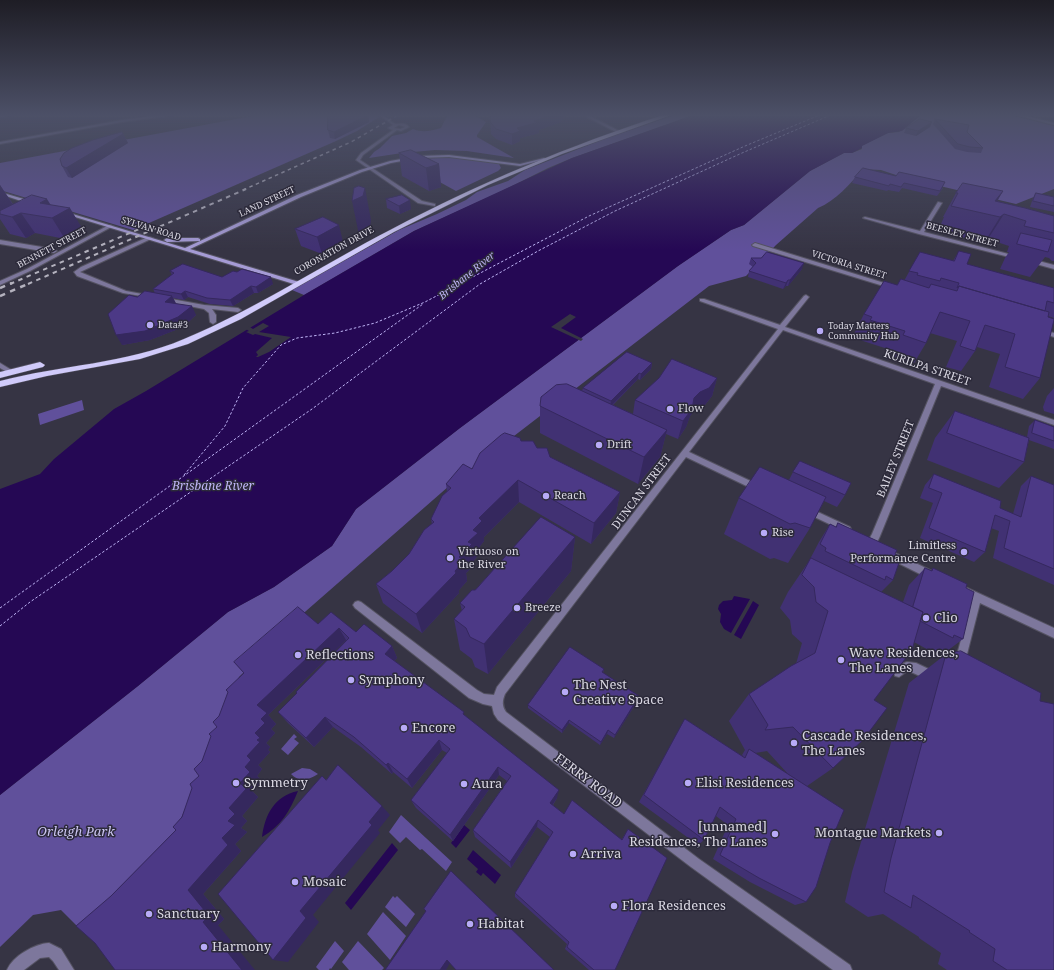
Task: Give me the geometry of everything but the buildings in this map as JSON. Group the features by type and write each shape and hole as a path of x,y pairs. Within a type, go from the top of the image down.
{"highway":[{"name":"CORONATION DRIVE","path":"0,384 42,372 120,361 156,352 210,330 259,306 294,282 364,240 432,205 516,164 529,159"},
{"name":"CORONATION DRIVE","path":"0,375 51,364 110,357 142,350 180,338 483,186 543,159"}],"main road":[{"name":"LAND STREET","path":"185,249 198,240 294,195 388,159"},
{"name":"LAND STREET","path":"185,249 367,166 403,159"},
{"name":"LAND STREET","path":"477,159 516,164 524,164 543,159"},
{"name":"LAND STREET","path":"499,159 523,159"},
{"path":"497,162 503,168"},
{"path":"0,193 40,205"},
{"name":"SYLVAN ROAD","path":"62,212 294,282"},
{"path":"200,253 213,237"},
{"path":"158,240 198,240"}],"street":[{"path":"359,159 359,161 420,202 432,205"},
{"path":"921,233 940,203"},
{"name":"BEESLEY STREET","path":"865,218 1054,267"},
{"name":"BENNETT STREET","path":"0,282 104,224"},
{"name":"BENNETT STREET","path":"0,282 30,270 111,226"},
{"path":"150,238 82,268 78,270 77,274 129,293 204,307 238,310"},
{"path":"0,242 61,252"},
{"name":"VICTORIA STREET","path":"755,245 901,290"},
{"name":"DUNCAN STREET","path":"498,701 500,693 806,297"},
{"name":"KURILPA STREET","path":"702,300 1054,423"},
{"path":"204,307 214,314 214,322"},
{"path":"1034,329 1054,335"},
{"path":"0,365 11,372"},
{"name":"BAILEY STREET","path":"939,383 876,536 867,541 901,561 942,580"},
{"path":"684,453 766,491"},
{"path":"802,508 852,532"},
{"path":"956,587 1054,633"},
{"path":"957,672 977,596"},
{"path":"358,606 473,694 483,699 498,701"},
{"path":"899,672 905,666 911,666 942,681"},
{"name":"FERRY ROAD","path":"498,701 498,710 502,716 695,863 846,970"},
{"path":"14,970 30,955 46,950 56,953 67,970"}],"green space":[{"path":"20,159 294,159 133,230 0,190 0,163"},
{"path":"416,159 466,159 499,164 501,168 498,171 456,191 399,161"},
{"path":"552,159 569,159 414,231 304,295 292,290 399,230 466,200 477,192 508,181 525,170"},
{"name":"Orleigh Park","path":"832,159 1054,159 1054,189 1016,204 902,177 881,170 862,169 842,192 818,208 776,245 746,276 709,286 449,486 298,618 239,677 184,823 89,932 77,926 61,910 33,915 0,947 0,795 138,686 228,612 274,587 332,546 356,509 460,428 678,266 731,230 744,225 810,171"},
{"path":"82,400 84,410 40,425 38,414"},
{"path":"294,734 297,737 294,739 299,743 288,755 281,749"},
{"path":"302,768 310,769 318,774 311,778 301,780 297,779 291,774"},
{"path":"401,815 452,862 446,871 422,849 420,850 406,837 400,843 389,832"},
{"path":"393,896 395,898 397,896 415,914 406,927 385,907"},
{"path":"383,912 406,936 390,960 367,934"},
{"path":"335,941 344,951 331,969 319,970 316,967"},
{"path":"358,941 384,968 382,970 349,970 342,962"}],"water":[{"name":"Brisbane River","path":"569,159 832,159 810,171 744,225 731,230 678,266 460,428 356,509 332,546 274,587 228,612 138,686 0,795 0,489 40,474 54,459 114,409 414,231"},
{"path":"734,596 750,599 731,633 724,629 720,622 721,614 718,609 719,605 723,601 732,600"},
{"path":"753,601 759,605 741,639 734,635"},
{"path":"298,791 292,805 280,823 262,837 268,814 272,808 283,797"},
{"path":"464,825 470,830 456,848 451,843"},
{"path":"392,843 398,850 351,910 345,903"},
{"path":"473,850 501,875 495,884 483,873 481,876 476,872 478,869 467,859"}],"pier":[{"path":"570,314 576,317 561,328 583,339 581,341 551,327"},
{"path":"263,323 269,326 259,332 291,337 269,352 256,357 258,355 256,352 272,338 255,334 253,335 246,332 249,331 244,328 248,326 253,329"}],"ferry route":[{"path":"184,475 225,426 243,388 281,345 297,338 335,333 375,323 425,302 589,216 715,159"},
{"path":"0,626 30,602 312,409 480,284 538,251 615,211 728,159"},
{"path":"0,608 423,304"}],"railway":[{"path":"243,190 312,159"},
{"path":"28,284 246,189"},
{"path":"10,284 151,224"},
{"path":"0,288 12,283"},
{"path":"0,296 30,283"}],"place":[{"name":"Data#3","path":"150,325"},
{"name":"Today Matters Community Hub","path":"820,331"},
{"name":"Flow","path":"670,409"},
{"name":"Drift","path":"599,445"},
{"name":"Reach","path":"546,496"},
{"name":"Rise","path":"764,533"},
{"name":"Limitless Performance Centre","path":"964,552"},
{"name":"Virtuoso on the River","path":"450,558"},
{"name":"Breeze","path":"517,608"},
{"name":"Clio","path":"926,618"},
{"name":"Reflections","path":"298,655"},
{"name":"Wave Residences, The Lanes","path":"841,660"},
{"name":"Symphony","path":"351,680"},
{"name":"The Nest Creative Space","path":"565,692"},
{"name":"Encore","path":"404,728"},
{"name":"Cascade Residences, The Lanes","path":"794,743"},
{"name":"Symmetry","path":"236,783"},
{"name":"Elisi Residences","path":"688,783"},
{"name":"Aura","path":"464,784"},
{"name":"Montague Markets","path":"939,833"},
{"name":"[unnamed] Residences, The Lanes","path":"775,834"},
{"name":"Arriva","path":"573,854"},
{"name":"Mosaic","path":"295,882"},
{"name":"Flora Residences","path":"614,906"},
{"name":"Sanctuary","path":"149,914"},
{"name":"Habitat","path":"470,924"},
{"name":"Harmony","path":"204,947"}]}
